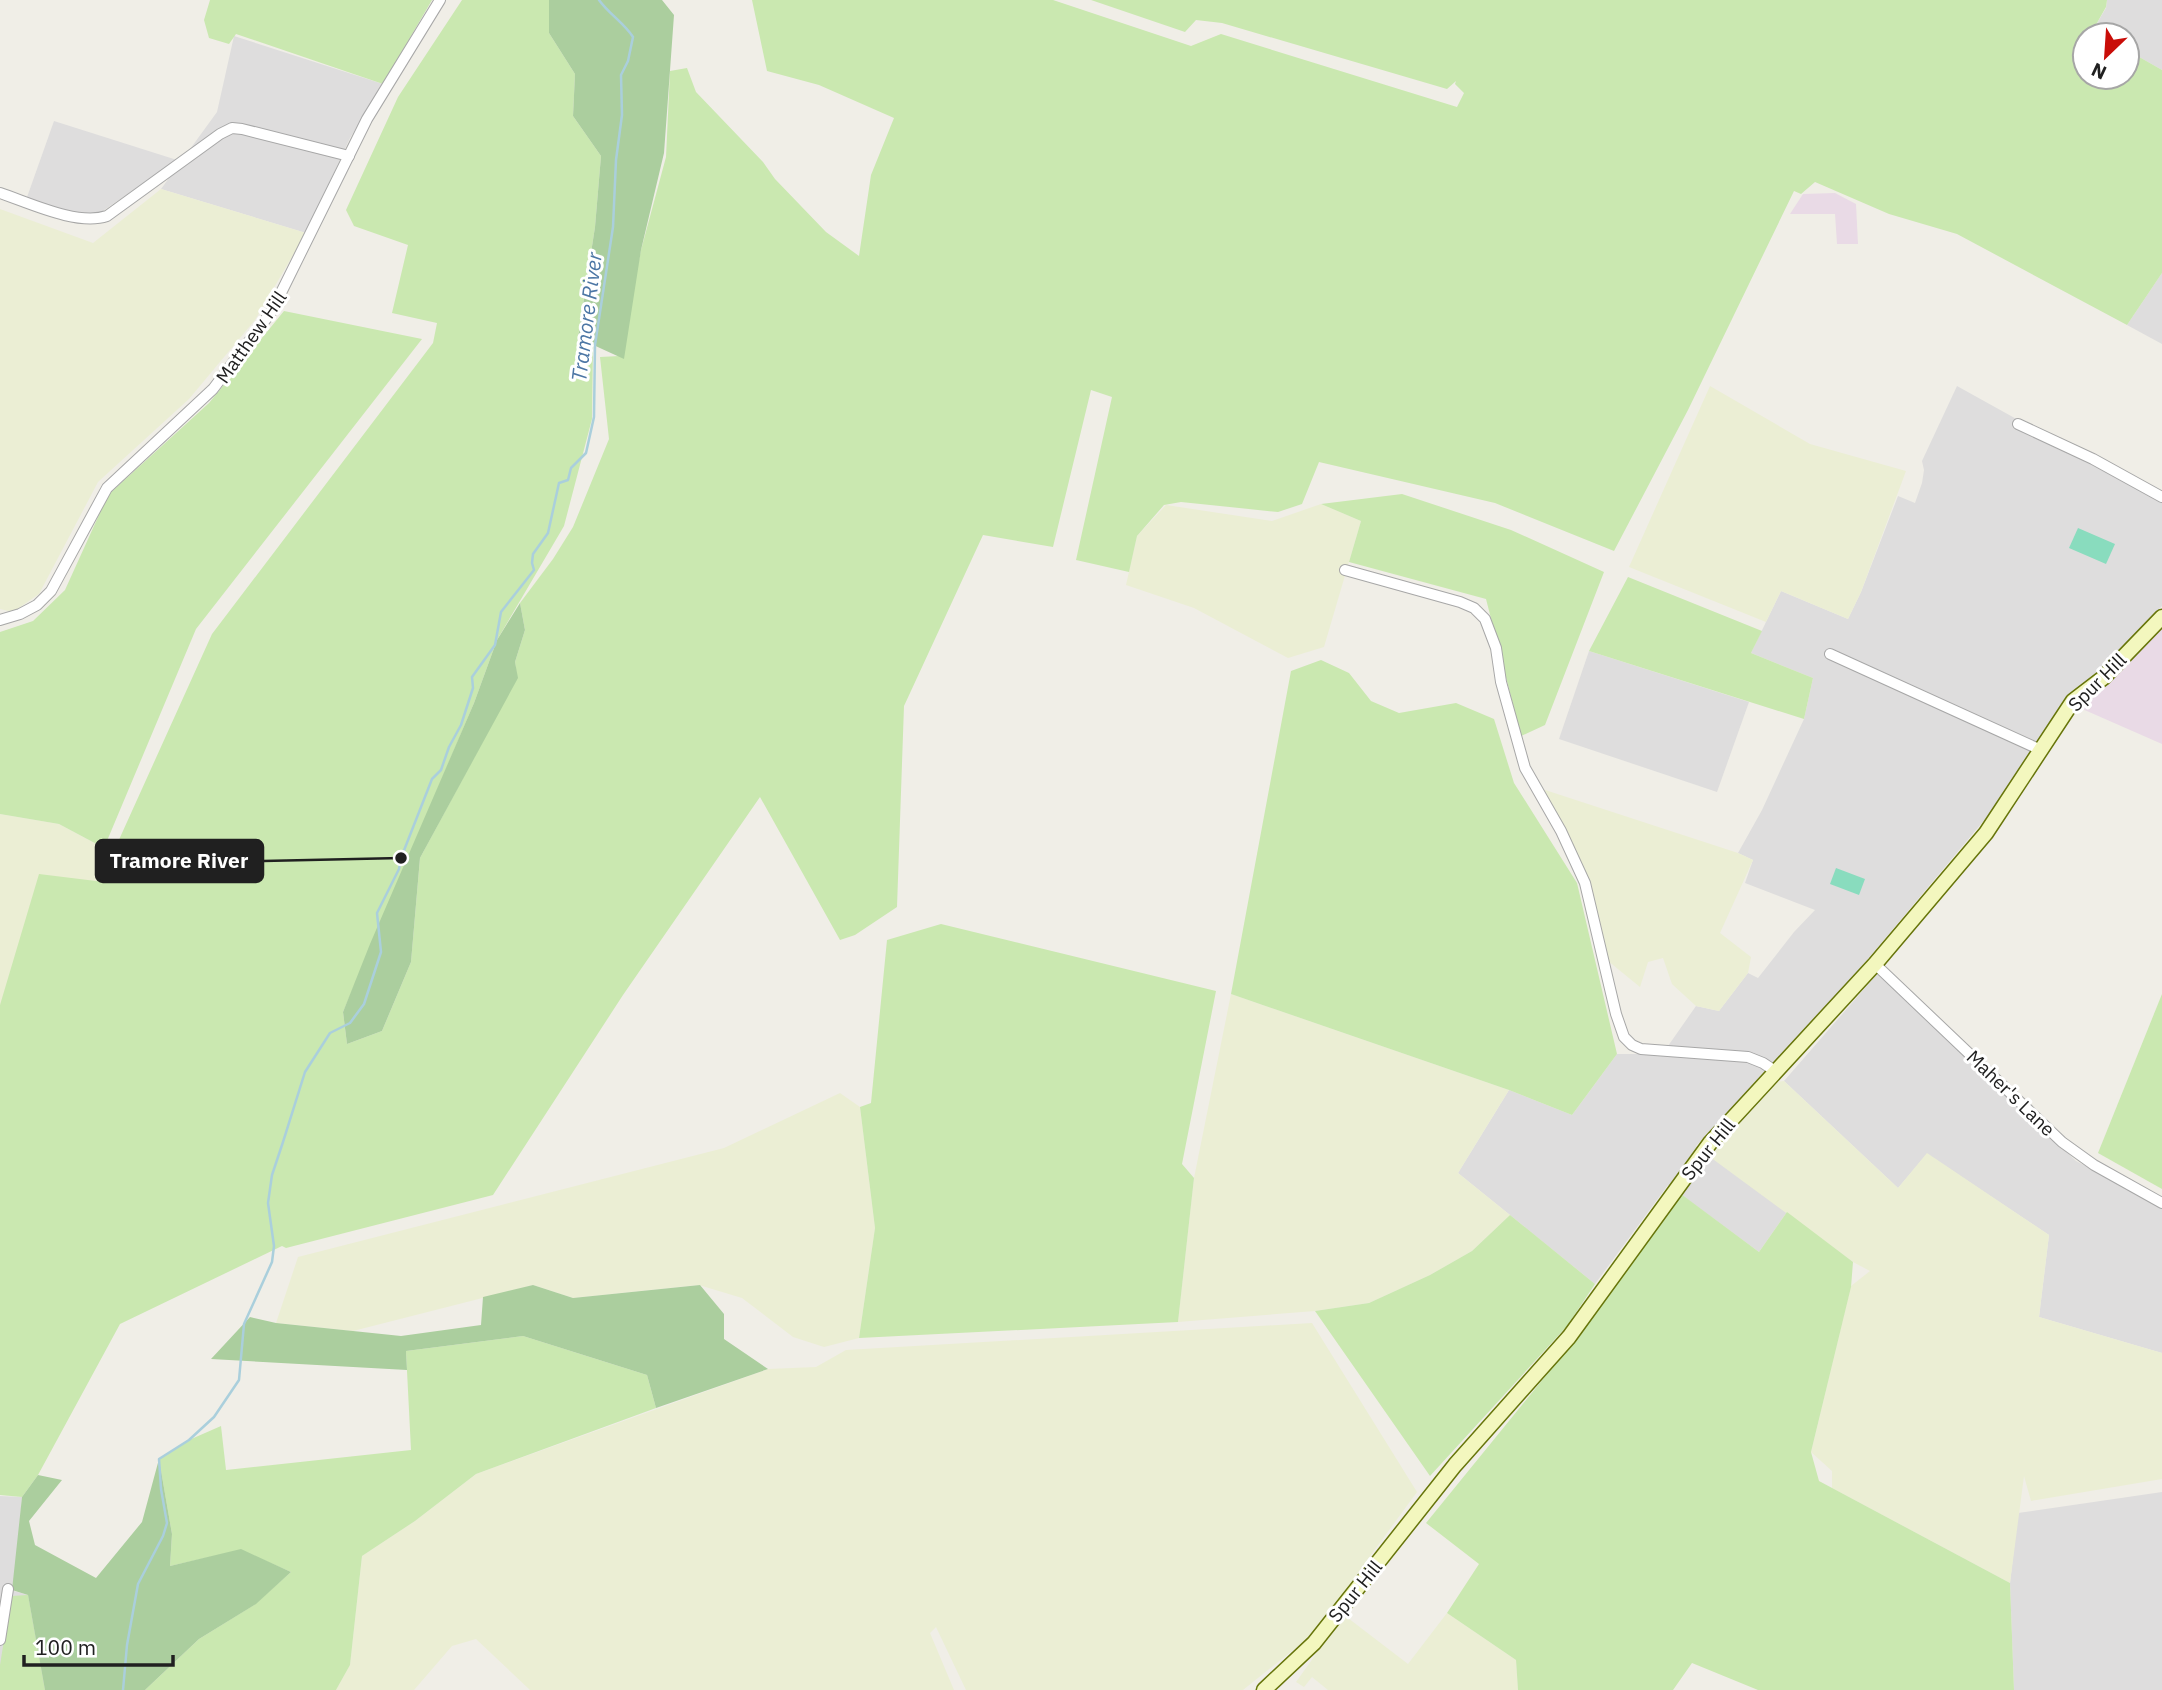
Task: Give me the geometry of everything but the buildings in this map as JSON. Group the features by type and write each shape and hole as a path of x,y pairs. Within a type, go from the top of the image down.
{"street":[{"name":"Matthew Hill","path":"0,620 37,605 51,591 107,488 214,389 272,312 367,119 440,0"},
{"path":"0,193 80,219 94,220 107,216 232,128 242,128 349,156"},
{"path":"2018,424 2093,459 2162,497"},
{"path":"1345,570 1460,602 1474,608 1485,619 1496,648 1501,682 1525,768 1561,831 1585,883 1616,1014 1624,1037 1641,1049 1748,1057 1775,1071"},
{"name":"Spur Hill","path":"1264,1690 1314,1643 1455,1465 1569,1337 1710,1143 1875,964 1986,834 2073,701 2103,678 2162,617"},
{"path":"1830,654 2041,750"},
{"name":"Maher's Lane","path":"1875,964 2062,1142 2094,1165 2162,1203"},
{"path":"0,1640 8,1589"}],"shaded area":[{"path":"2107,0 2162,0 2162,70 2141,58 2141,21 2098,21 2106,8"},
{"path":"234,36 383,84 350,138 306,233 161,189 217,112"},
{"path":"54,121 177,160 94,217 26,200"},
{"path":"1835,193 1856,204 1858,244 1837,244 1835,214 1790,214 1803,194"},
{"path":"2162,273 2162,344 2127,325"},
{"path":"1957,386 2162,500 2162,606 2102,671 2065,702 1986,818 1857,972 1696,1146 1787,1212 1759,1252 1668,1185 1595,1284 1458,1173 1509,1090 1572,1115 1617,1054 1748,1054 1668,1046 1696,1006 1719,1011 1748,973 1758,978 1815,910 1745,883 1753,860 1738,853 1762,810 1804,719 1813,678 1751,653 1781,591 1848,619 1898,496 1915,503 1922,483 1922,461"},
{"path":"2162,628 2162,744 2080,708 2108,685"},
{"path":"1589,651 1749,702 1717,792 1559,739"},
{"path":"1878,973 2076,1161 2162,1205 2162,1353 2039,1317 2049,1235 1927,1154 1898,1188 1784,1081"},
{"path":"2162,1492 2162,1690 2014,1690 2010,1583 2018,1513"},
{"path":"0,1496 22,1497 14,1591 28,1595 46,1690 0,1690"}],"green space":[{"path":"210,0 432,0 383,84 236,34 229,44 209,38 204,20"},
{"path":"462,0 549,0 549,33 575,74 573,116 601,156 595,227 578,337 593,345 592,419 564,526 497,640 474,703 343,1012 347,1044 382,1031 411,962 420,858 517,678 515,662 525,630 520,603 573,527 609,439 600,357 619,356 641,250 666,157 670,71 687,68 696,92 763,162 775,179 826,232 859,256 871,175 894,118 819,85 767,71 752,0 1053,0 1191,46 1221,34 1457,107 1464,93 1455,84 1456,81 1447,89 1222,23 1196,20 1185,32 1091,0 2107,0 2098,21 2071,21 2071,91 2141,91 2141,58 2162,70 2162,273 2127,325 1957,234 1889,214 1815,182 1801,194 1794,191 1688,410 1614,551 1495,503 1319,462 1302,504 1278,512 1181,502 1164,505 1137,536 1129,572 1076,560 1112,397 1091,390 1053,547 983,535 904,706 897,907 855,935 840,940 760,797 623,995 493,1195 286,1248 282,1246 120,1324 38,1475 22,1497 0,1495 0,1005 39,874 104,882 113,853 212,634 433,343 437,323 392,313 408,245 354,226 346,210 398,97"},
{"path":"549,0 662,0 674,15 664,153 641,250 624,359 578,338 595,227 601,156 573,116 575,74 549,33"},
{"path":"161,189 306,233 255,320 189,399 98,482 39,594 13,612 0,609 0,209 93,243"},
{"path":"284,311 422,339 196,629 104,848 59,824 0,814 0,632 33,621 65,590 108,495 209,403"},
{"path":"1710,386 1810,444 1906,471 1861,592 1848,619 1781,591 1766,622 1629,567"},
{"path":"1402,494 1511,530 1604,572 1545,725 1521,736 1486,599 1349,562 1361,521 1321,504"},
{"path":"1321,504 1361,521 1324,647 1288,658 1194,608 1126,585 1137,536 1166,505 1272,521"},
{"path":"2078,528 2115,544 2106,564 2069,548"},
{"path":"1628,577 1762,631 1751,653 1813,678 1804,719 1589,651"},
{"path":"520,603 525,630 515,662 518,678 420,858 411,962 382,1031 347,1044 343,1012 474,703 497,640"},
{"path":"1321,660 1349,673 1371,701 1399,713 1456,703 1494,719 1514,783 1577,883 1617,1054 1572,1115 1509,1090 1231,994 1291,671"},
{"path":"1536,787 1753,860 1720,933 1751,957 1748,973 1719,1011 1696,1006 1672,984 1663,958 1648,962 1640,987 1602,956 1585,883"},
{"path":"0,814 59,824 113,853 104,882 0,1005"},
{"path":"1836,868 1865,879 1859,895 1830,884"},
{"path":"941,924 1216,991 1182,1164 1194,1178 1178,1322 859,1338 875,1228 860,1107 871,1103 887,940"},
{"path":"1231,994 1509,1090 1458,1173 1510,1215 1472,1251 1430,1275 1369,1303 1315,1311 1178,1322 1194,1178"},
{"path":"2162,994 2162,1189 2098,1153"},
{"path":"1784,1081 1898,1188 1927,1153 2049,1235 2039,1317 2162,1353 2162,1479 2031,1501 2024,1476 2010,1583 1832,1488 1832,1471 1811,1452 1851,1286 1870,1271 1853,1262 1710,1157 1775,1082"},
{"path":"840,1093 860,1107 875,1228 859,1338 824,1347 793,1337 742,1298 699,1285 573,1298 533,1285 353,1331 276,1323 298,1257 724,1148"},
{"path":"1681,1194 1759,1252 1787,1212 1853,1262 1851,1287 1811,1452 1819,1481 2010,1583 2014,1690 1758,1690 1692,1663 1673,1690 1518,1690 1516,1660 1447,1613 1479,1564 1426,1523 1582,1331"},
{"path":"1510,1215 1595,1284 1567,1326 1430,1476 1315,1311 1369,1303 1430,1275 1472,1251"},
{"path":"533,1285 573,1298 700,1285 724,1314 724,1339 768,1369 656,1408 647,1375 523,1336 406,1351 407,1370 211,1359 250,1317 276,1323 401,1336 481,1325 483,1297"},
{"path":"1312,1323 1417,1492 1313,1634 1243,1690 966,1690 936,1627 930,1633 954,1690 530,1690 476,1639 452,1646 414,1690 336,1690 350,1665 362,1556 415,1521 476,1474 768,1369 816,1367 846,1350"},
{"path":"523,1336 647,1375 656,1408 476,1474 415,1521 362,1556 350,1665 336,1690 145,1690 199,1639 254,1605 291,1572 241,1550 170,1566 172,1534 159,1459 189,1440 221,1426 226,1470 411,1450 406,1351"},
{"path":"159,1459 172,1534 170,1566 241,1549 291,1572 256,1604 199,1639 145,1690 45,1690 28,1595 12,1590 22,1497 38,1475 62,1480 29,1521 35,1545 96,1578 142,1522"},
{"path":"28,1595 45,1690 0,1690 0,1665 11,1596"},
{"path":"1447,1613 1516,1660 1518,1690 1328,1690 1312,1677 1304,1687 1296,1682 1344,1615 1408,1664"}],"waterway":[{"name":"Tramore River","path":"123,1690 127,1645 138,1584 167,1523 159,1459 189,1440 214,1417 239,1380 244,1324 272,1262 274,1246 268,1203 272,1175 305,1072 330,1033 350,1023 364,1004 381,952 377,913 399,869 432,779 441,770 461,725 473,688 472,677 495,645 501,612 534,570 533,554 548,533 559,483 568,480 571,468 586,453 594,417 595,345 613,227 616,160 622,115 621,75 628,61 633,37 599,0"}],"place":[{"name":"Tramore River","path":"401,858"}]}
